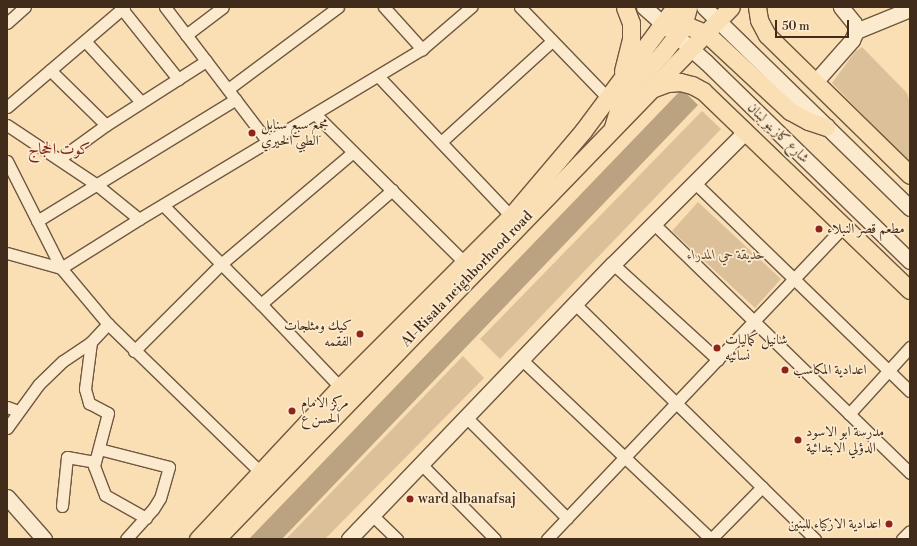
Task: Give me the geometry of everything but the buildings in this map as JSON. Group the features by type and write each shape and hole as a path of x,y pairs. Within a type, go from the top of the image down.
{"main road":[{"path":"612,92 628,57 631,40 631,23 626,7"},
{"name":"Al-Risala neighborhood road","path":"216,539 613,127 707,34 731,7"},
{"path":"757,7 759,20 767,34 910,175"},
{"path":"681,17 718,21"},
{"path":"681,17 707,34 790,111 808,121 826,127"},
{"path":"681,17 692,49"},
{"path":"613,127 616,111 627,91 662,54 681,17"},
{"name":"Al-Risala neighborhood road","path":"198,539 340,387 511,216 583,131 612,92 681,17"},
{"path":"652,88 674,82 686,83 698,87 910,290"}],"street":[{"path":"7,23 26,7"},
{"path":"166,7 268,142"},
{"path":"186,34 223,7"},
{"path":"228,89 338,7"},
{"path":"384,7 422,49"},
{"path":"7,253 61,268 139,219 422,49 471,7"},
{"path":"520,7 552,41 612,92"},
{"path":"644,7 681,17"},
{"path":"704,7 910,208"},
{"path":"815,82 852,40 856,31 854,23 841,7"},
{"path":"7,107 123,8 178,79"},
{"path":"856,31 910,9"},
{"path":"440,142 552,41"},
{"path":"85,42 141,102"},
{"name":"شارع كازينو لبنان","path":"692,49 910,261"},
{"path":"58,159 106,125 206,61"},
{"path":"50,70 106,125"},
{"path":"378,76 511,216"},
{"path":"37,221 236,99"},
{"path":"315,114 464,262"},
{"path":"7,125 97,185 139,219"},
{"path":"349,539 613,264 696,183 745,132"},
{"path":"134,351 222,264 353,152"},
{"path":"7,161 61,268 108,324 134,351 260,472"},
{"path":"696,183 910,390"},
{"path":"261,304 392,190"},
{"path":"163,205 261,304 340,387"},
{"path":"654,224 910,473"},
{"path":"548,539 795,280 844,226"},
{"path":"613,264 718,360"},
{"path":"575,304 815,539"},
{"path":"7,428 39,384 62,361 91,342 108,324"},
{"path":"91,342 84,388 89,403 108,413 94,466 106,495 146,518"},
{"path":"850,414 910,348"},
{"path":"521,359 711,539 762,487"},
{"path":"7,407 18,411"},
{"path":"466,417 567,518"},
{"path":"99,449 169,467 160,498 146,518 126,539"},
{"path":"62,506 67,457 95,462"},
{"path":"421,464 495,539"},
{"path":"7,497 44,539"},
{"path":"372,515 397,539"},
{"path":"902,539 910,531"}],"green space":[{"path":"862,47 907,93 910,103 910,164 832,83 855,52"},
{"path":"702,111 721,129 500,359 480,339"},
{"name":"حديقة حي المدراء","path":"698,202 781,279 755,308 672,231"},
{"path":"463,356 484,378 325,539 286,539"}],"shaded area":[{"path":"682,89 698,105 282,539 249,539"}],"place":[{"name":"مجمع سبع سنابل الطبي الخيري","path":"252,133"},
{"name":"مطعم قصر النبلاء","path":"819,229"},
{"name":"كيك ومثلجات الفقمه","path":"360,334"},
{"name":"شانيل كماليات نسائيه","path":"717,348"},
{"name":"اعدادية المكاسب","path":"785,370"},
{"name":"مركز الامام الحسن ع","path":"292,411"},
{"name":"مدرسة ابو الاسود الدؤلي الابتدائية","path":"798,440"},
{"name":"ward albanafsaj","path":"410,499"},
{"name":"اعدادية الازكياء للبنين","path":"889,524"}],"district":[{"name":"كوت الحجاج","path":"59,149"}]}
